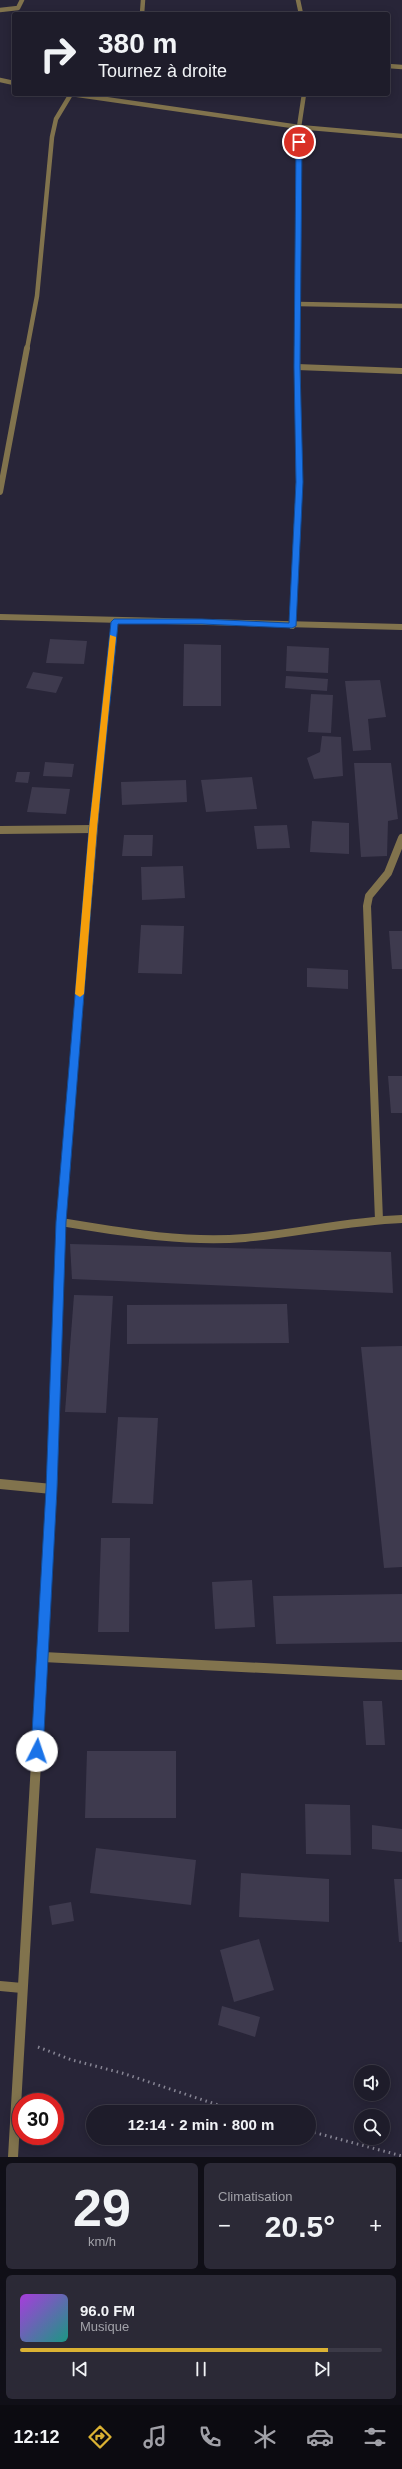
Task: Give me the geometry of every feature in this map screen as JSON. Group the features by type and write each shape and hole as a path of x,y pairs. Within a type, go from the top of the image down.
{"street":[{"path":"18,8 22,0"},
{"path":"142,12 143,0"},
{"path":"298,0 301,12"},
{"path":"0,10 18,8"},
{"path":"18,8 21,12"},
{"path":"390,66 402,67"},
{"path":"0,80 12,83"},
{"path":"0,492 37,296 52,137 56,119 70,96"},
{"path":"85,96 299,127 402,136"},
{"path":"292,626 300,482 297,367 299,304 299,127 304,96"},
{"path":"299,304 402,306"},
{"path":"297,367 402,371"},
{"path":"0,617 114,622 202,621 292,626 402,628"},
{"path":"13,2157 52,1489 61,1222 93,829 114,622"},
{"path":"0,830 93,829"},
{"path":"378,1220 367,906 369,896 388,872 402,838"},
{"path":"61,1222 150,1237 244,1238 378,1220 402,1219"},
{"path":"0,1484 52,1489"},
{"path":"43,1657 402,1675"},
{"path":"0,1986 22,1988"}],"path":[{"path":"21,2040 72,2060 122,2073 218,2105"},
{"path":"316,2133 402,2156"}],"building":[{"path":"50,639 87,641 84,664 46,663"},
{"path":"184,644 221,645 221,706 183,706"},
{"path":"287,646 329,648 328,673 286,671"},
{"path":"33,672 63,677 56,693 26,688"},
{"path":"286,676 328,679 327,691 285,688"},
{"path":"380,680 386,717 368,719 371,750 353,751 345,681"},
{"path":"311,694 333,695 331,733 308,732"},
{"path":"322,736 341,737 343,776 314,779 307,758 320,752"},
{"path":"45,762 74,764 72,777 43,776"},
{"path":"354,763 391,763 398,819 388,821 387,856 361,857"},
{"path":"17,772 30,772 28,783 15,782"},
{"path":"252,777 257,809 206,812 201,780"},
{"path":"186,780 187,802 122,805 121,782"},
{"path":"32,787 70,789 66,814 27,812"},
{"path":"312,821 349,823 349,854 310,852"},
{"path":"287,825 290,848 257,849 254,826"},
{"path":"124,835 153,835 152,856 122,856"},
{"path":"183,866 185,898 142,900 141,867"},
{"path":"141,925 184,926 182,974 138,973"},
{"path":"389,931 402,931 402,969 392,969"},
{"path":"307,968 348,970 348,989 307,987"},
{"path":"388,1076 402,1076 402,1113 391,1113"},
{"path":"70,1244 391,1252 393,1293 72,1279"},
{"path":"74,1295 113,1296 106,1413 65,1412"},
{"path":"287,1304 289,1343 127,1344 127,1305"},
{"path":"402,1346 402,1567 384,1568 361,1347"},
{"path":"118,1417 158,1418 153,1504 112,1503"},
{"path":"101,1538 130,1538 129,1632 98,1632"},
{"path":"252,1580 255,1627 215,1629 212,1582"},
{"path":"402,1594 402,1642 276,1644 273,1596"},
{"path":"363,1701 382,1701 385,1745 366,1745"},
{"path":"87,1751 176,1751 176,1818 85,1818"},
{"path":"305,1804 350,1805 351,1855 306,1854"},
{"path":"372,1825 402,1829 402,1852 372,1849"},
{"path":"96,1848 196,1860 191,1905 90,1893"},
{"path":"241,1873 329,1879 329,1922 239,1917"},
{"path":"394,1879 402,1879 402,1942 399,1942"},
{"path":"71,1902 74,1921 52,1925 49,1906"},
{"path":"259,1939 274,1990 234,2002 220,1950"},
{"path":"222,2006 260,2017 255,2037 218,2025"}],"slow traffic":[{"path":"80,994 93,829 113,637"}],"route":[{"path":"37,1751 52,1489 61,1222 93,829 114,622 202,621 292,626 300,482 297,367 299,142"}]}
